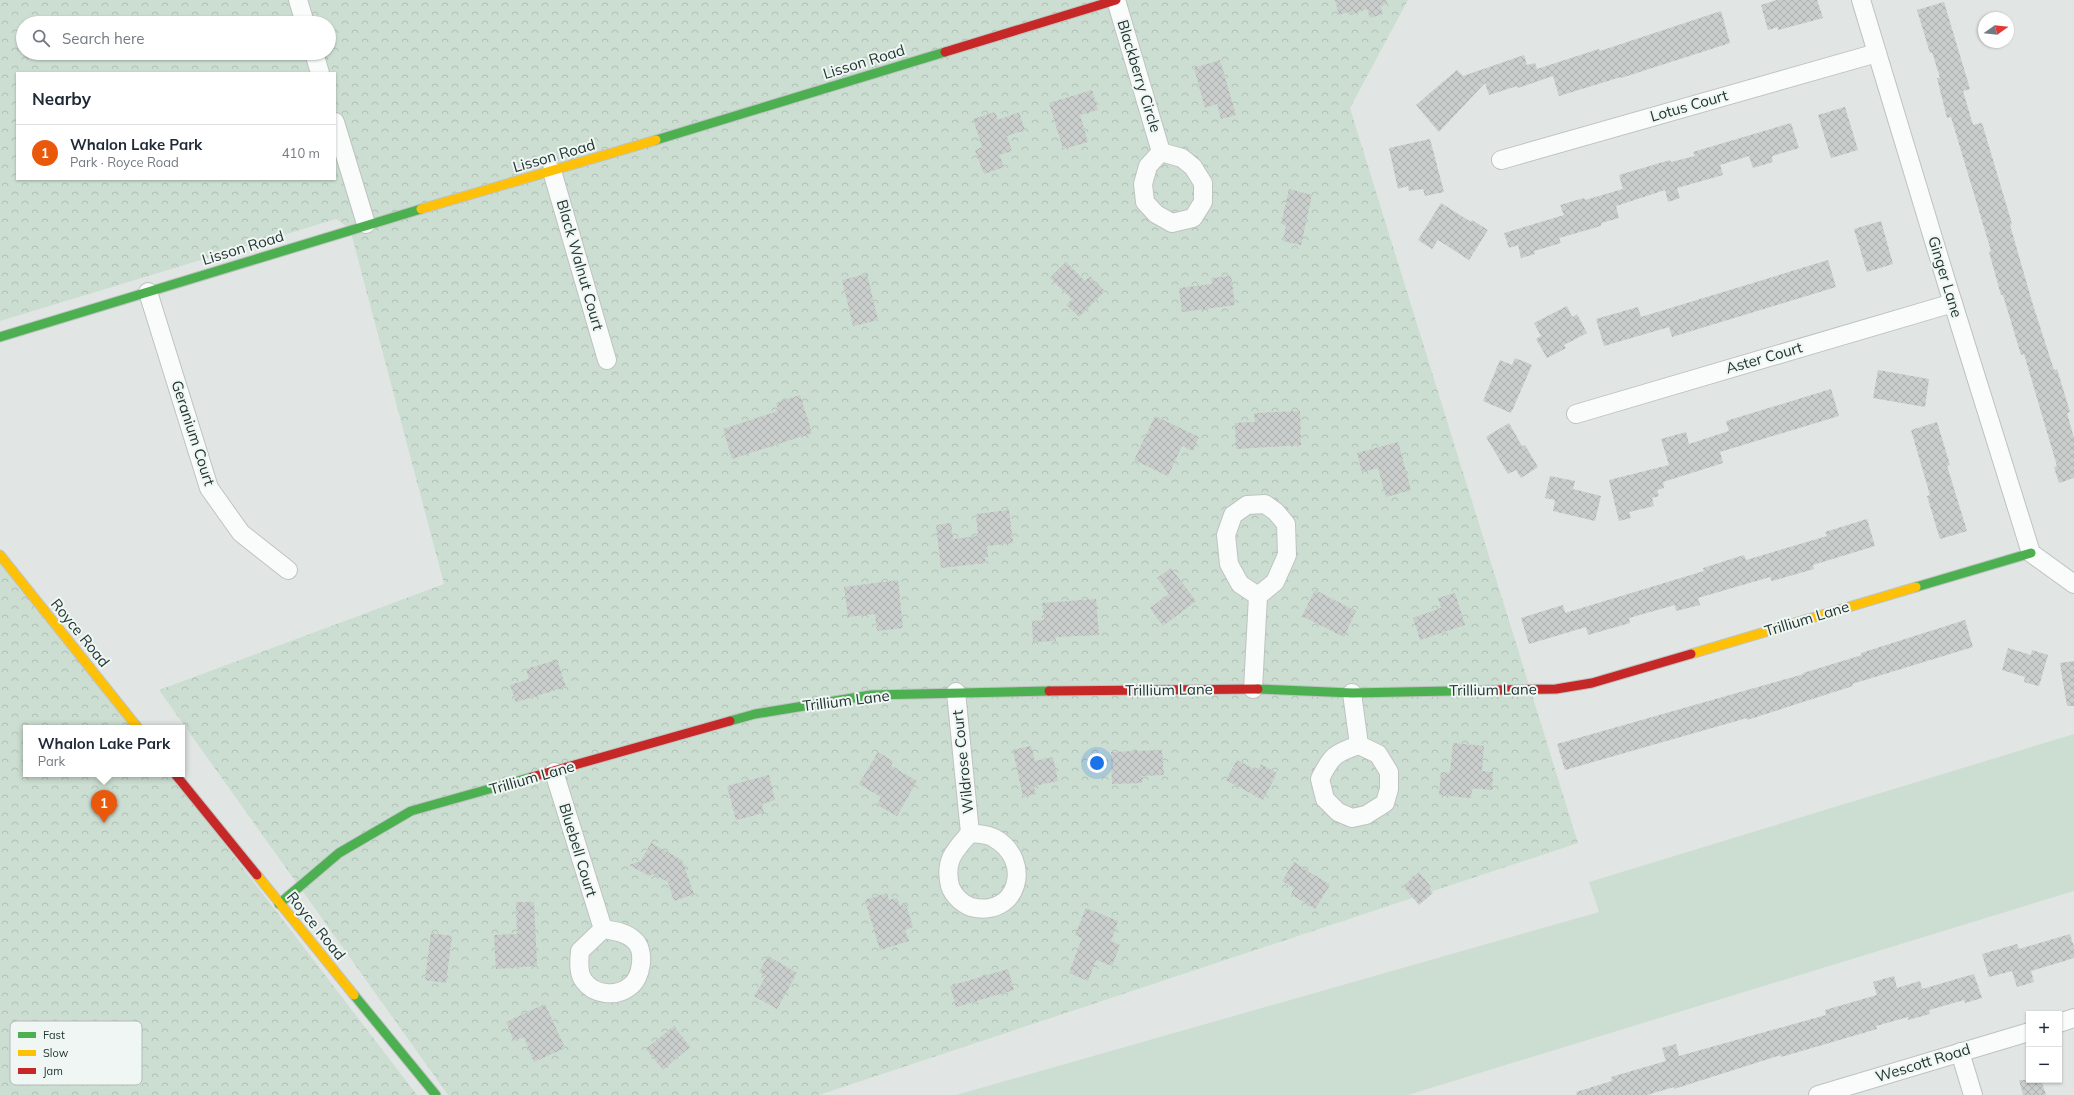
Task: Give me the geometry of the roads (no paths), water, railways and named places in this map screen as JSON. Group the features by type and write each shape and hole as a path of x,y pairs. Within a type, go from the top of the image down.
{"street":[{"path":"298,0 303,16"},
{"name":"Blackberry Circle","path":"1116,0 1161,152"},
{"name":"Lisson Road","path":"0,337 366,224 552,171 1116,0"},
{"name":"Ginger Lane","path":"1861,0 1953,303 2031,552"},
{"name":"Lotus Court","path":"1501,160 1877,53"},
{"path":"316,60 320,72"},
{"path":"336,125 366,224"},
{"name":"Black Walnut Court","path":"552,171 607,360"},
{"name":"Geranium Court","path":"148,292 209,488 241,533 288,570"},
{"name":"Aster Court","path":"1576,414 1953,303"},
{"path":"1253,689 1258,596 1275,582 1288,555 1286,524 1276,512 1265,504 1247,505 1233,515 1226,535 1229,564 1240,584 1258,596"},
{"path":"2031,552 2074,584"},
{"name":"Trillium Lane","path":"279,904 339,853 410,811 554,772 755,714 871,696 956,692 1253,689 1352,693 1556,689 1592,683 2031,552"},
{"name":"Royce Road","path":"0,555 136,725"},
{"name":"Wildrose Court","path":"956,692 970,833 950,857 948,876 952,892 966,905 980,909 993,909 1006,900 1016,884 1016,864 1007,847 993,837 970,833"},
{"path":"1352,693 1359,745"},
{"name":"Bluebell Court","path":"554,772 603,928"},
{"name":"Royce Road","path":"177,777 279,904 436,1095"},
{"path":"2062,1022 2074,1018"},
{"name":"Wescott Road","path":"1818,1095 2026,1033"},
{"path":"1960,1052 1973,1095"}],"place":[{"name":"Whalon Lake Park","path":"104,823"}]}
